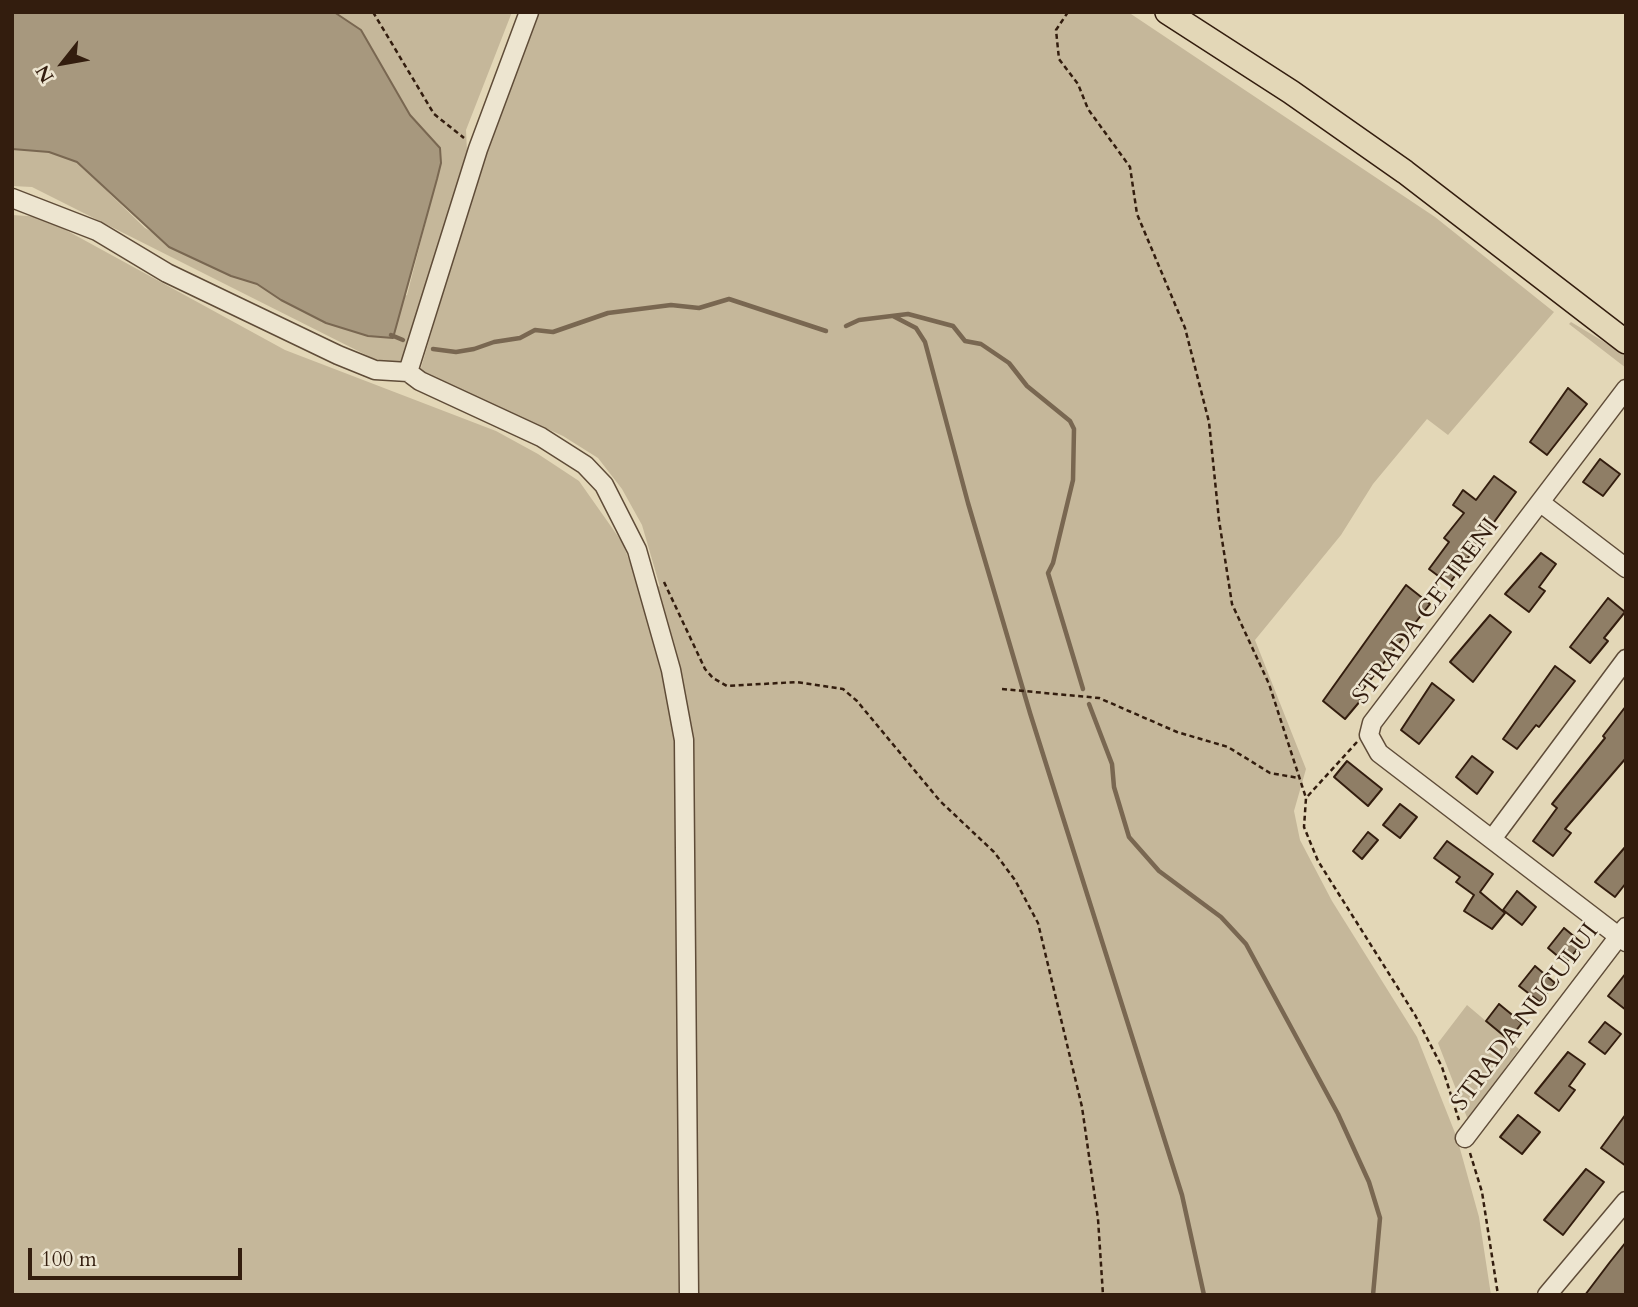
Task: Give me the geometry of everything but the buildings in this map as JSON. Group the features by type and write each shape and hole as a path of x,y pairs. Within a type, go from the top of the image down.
{"main road":[{"path":"1167,12 1291,92 1405,172 1626,342"}],"street":[{"path":"408,372 478,149 529,12"},
{"path":"12,198 97,231 167,273 338,355 375,370 408,372 420,381 541,437 585,465 604,485 637,550 671,670 684,740 689,1295"},
{"name":"STRADA CETIRENI","path":"1623,935 1379,753 1369,735 1372,723 1626,389"},
{"path":"1541,503 1626,568"},
{"path":"1492,839 1626,659"},
{"name":"STRADA NUCULUI","path":"1465,1138 1623,935"},
{"path":"1547,1295 1626,1201"}],"path":[{"path":"373,12 434,114 478,149"},
{"path":"1068,12 1056,30 1059,59 1078,84 1088,109 1130,167 1137,214 1185,328 1209,422 1219,520 1232,604 1269,684 1306,798 1304,827 1318,861 1415,1015 1436,1056 1482,1192 1498,1295"},
{"path":"659,576 678,608 705,669 713,678 727,686 797,682 843,689 857,701 940,801 994,852 1015,880 1038,923 1082,1107 1098,1219 1103,1295"},
{"path":"1002,689 1099,698 1177,732 1228,747 1270,773 1299,778"},
{"path":"1306,798 1356,742 1369,735"}],"shaded area":[{"path":"12,12 334,12 361,30 410,115 440,148 441,163 393,338 368,336 326,323 281,300 257,284 231,276 169,247 77,162 49,152 12,149"},
{"path":"334,12 512,12 466,130 467,152 402,366 372,358 32,187 12,186 12,149 49,152 77,162 145,228 231,276 257,284 281,300 326,323 407,295 441,163 440,148 410,115 361,30"},
{"path":"539,12 1128,12 1435,217 1554,312 1448,435 1427,419 1373,484 1341,535 1255,640 1306,769 1294,811 1300,840 1332,901 1417,1037 1457,1138 1479,1217 1491,1295 12,1295 12,215 42,217 285,350 496,431 538,454 579,481 622,542 631,565 660,587 642,525 622,489 598,458 563,436 420,371 486,149"},
{"path":"1571,322 1626,355 1626,368 1569,324"},
{"path":"1467,1005 1519,1049 1468,1120 1438,1043"}],"waterway":[{"path":"433,349 456,352 474,349 494,342 520,338 535,330 553,332 608,313 671,305 699,308 729,299 826,331"},
{"path":"846,326 859,320 908,314 953,326 965,341 981,344 1009,363 1027,386 1070,421 1074,429 1073,480 1053,563 1048,573 1083,689"},
{"path":"893,316 916,328 925,342 968,503 1030,713 1182,1195 1204,1295"},
{"path":"391,335 403,340"},
{"path":"1089,704 1112,764 1114,787 1129,837 1159,871 1221,917 1246,944 1338,1114 1369,1182 1380,1218 1373,1295"}]}
